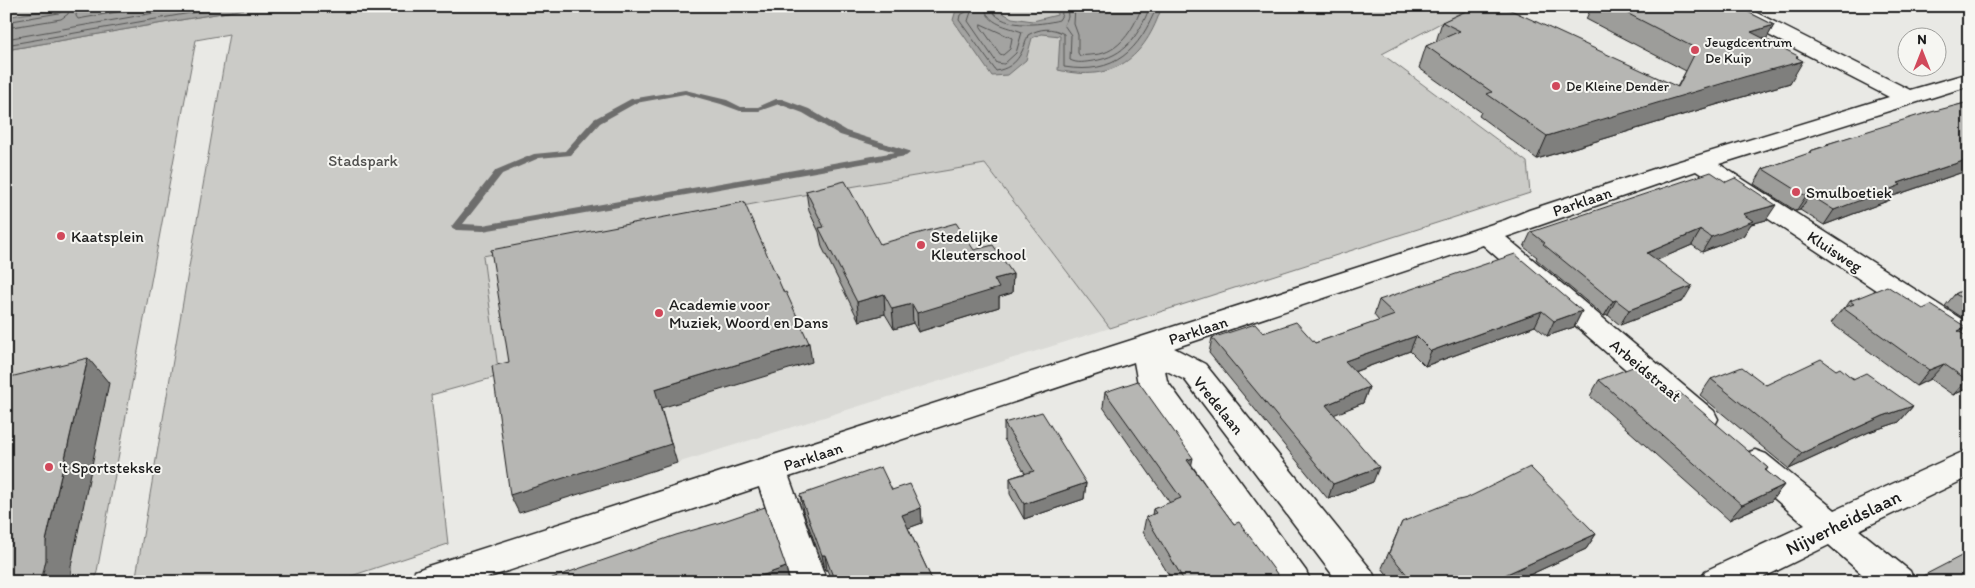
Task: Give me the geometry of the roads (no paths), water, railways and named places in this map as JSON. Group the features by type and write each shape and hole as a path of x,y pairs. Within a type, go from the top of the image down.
{"street":[{"path":"1727,6 1908,98"},
{"name":"Parklaan","path":"428,582 1487,235 1538,216 1700,163 1969,79"},
{"name":"Kluisweg","path":"1700,163 1969,338"},
{"name":"Arbeidstraat","path":"1487,235 1897,582"},
{"path":"1146,347 1153,384 1293,582"},
{"name":"Vredelaan","path":"1146,347 1194,372 1359,582"},
{"name":"Nijverheidslaan","path":"1718,582 1969,462"},
{"path":"770,470 808,582"}],"water":[{"path":"72,6 262,6 6,50 6,17"},
{"path":"1056,6 1162,6 1155,24 1136,53 1124,63 1095,73 1058,70 1060,36 1041,34 1032,38 1026,60 1008,75 992,76 953,20 956,10 968,7 992,7 1012,18 1033,21 1057,15"}],"waterway":[{"path":"685,92 724,102 740,109 759,109 779,101 806,111 843,133 906,153 483,228 456,227 499,172 537,156 568,153 597,121 634,101 685,92"}],"place":[{"name":"Jeugdcentrum De Kuip","path":"1695,50"},
{"name":"De Kleine Dender","path":"1556,86"},
{"name":"Smulboetiek","path":"1796,192"},
{"name":"Kaatsplein","path":"61,236"},
{"name":"Stedelijke Kleuterschool","path":"921,245"},
{"name":"Academie voor Muziek, Woord en Dans","path":"659,313"},
{"name":"'t Sportstekske","path":"49,467"}],"park label":[{"name":"Stadspark","path":"363,160"}]}
